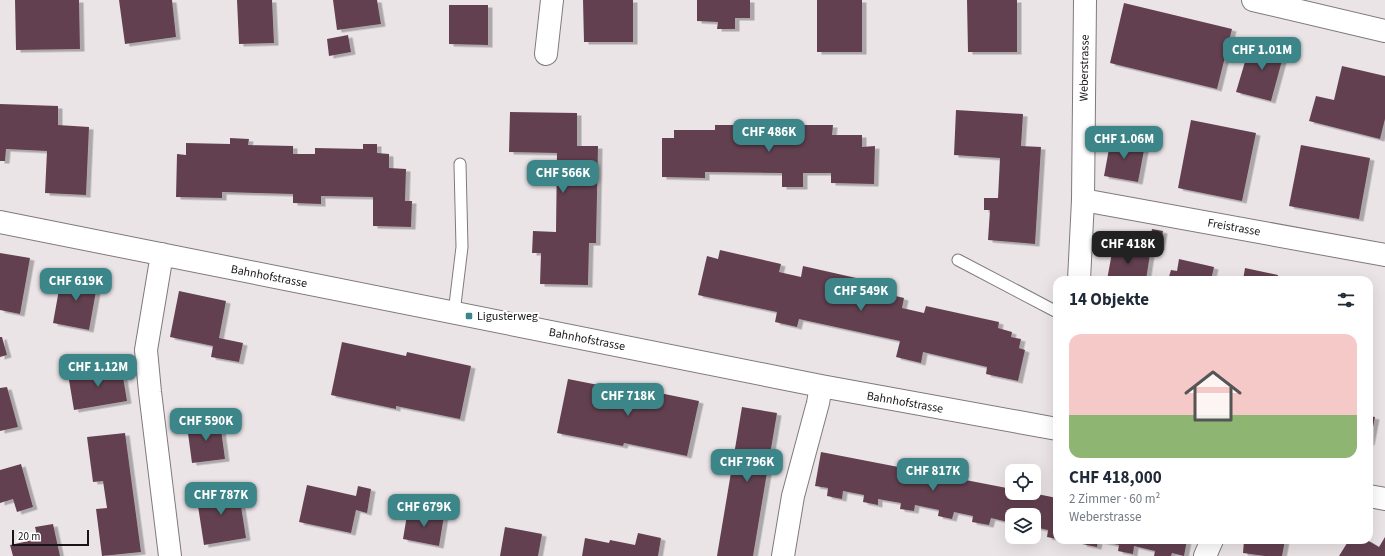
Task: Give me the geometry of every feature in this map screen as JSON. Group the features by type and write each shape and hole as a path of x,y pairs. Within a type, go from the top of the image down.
{"street":[{"path":"546,54 552,0"},
{"name":"Weberstrasse","path":"1080,276 1083,200 1085,0"},
{"path":"1253,0 1385,32"},
{"name":"Freistrasse","path":"1083,200 1385,255"},
{"name":"Bahnhofstrasse","path":"0,222 821,386 1053,428"},
{"path":"162,254 146,350 170,556"},
{"path":"783,556 792,502 818,403 821,386"},
{"path":"1373,497 1385,500"},
{"path":"1205,556 1210,544"}],"lane":[{"path":"454,313 462,247 460,164"},
{"path":"958,260 1053,310"}],"building":[{"path":"15,0 79,0 80,49 16,50"},
{"path":"119,0 172,0 176,37 125,44"},
{"path":"237,0 272,0 274,43 239,44"},
{"path":"333,0 377,0 381,24 337,30"},
{"path":"583,0 633,0 633,42 584,42"},
{"path":"697,0 750,0 750,18 735,18 735,29 717,29 718,22 697,21"},
{"path":"817,0 862,0 862,52 817,52"},
{"path":"967,0 1017,0 1017,52 968,52"},
{"path":"1124,3 1232,29 1217,89 1110,63"},
{"path":"449,5 488,5 488,45 449,44"},
{"path":"348,35 351,52 329,56 327,39"},
{"path":"1259,38 1286,46 1271,101 1236,92 1247,55 1254,57"},
{"path":"1342,66 1385,76 1385,119 1380,139 1309,121 1316,96 1334,100"},
{"path":"0,104 58,106 58,125 89,127 86,195 45,193 47,151 6,149 5,161 0,161"},
{"path":"956,110 1023,114 1021,146 1041,147 1035,244 988,240 990,210 984,210 984,198 998,198 1000,158 954,155"},
{"path":"510,112 577,113 577,146 598,146 596,243 589,243 588,285 540,284 541,253 532,253 533,231 556,232 557,153 509,152"},
{"path":"1191,120 1256,133 1242,201 1178,188"},
{"path":"764,121 777,121 776,132 800,132 800,125 833,125 832,135 862,135 862,147 875,146 874,184 831,183 831,173 803,173 803,187 782,187 782,173 705,172 705,178 662,177 662,138 674,138 674,130 715,130 715,125 764,125"},
{"path":"230,138 249,139 248,145 293,146 293,154 315,154 315,148 363,149 363,144 377,144 377,153 389,154 389,168 406,169 405,201 412,201 411,227 373,226 373,197 321,196 321,204 293,203 293,194 222,192 222,198 176,197 177,154 186,155 186,143 230,144"},
{"path":"1111,138 1145,145 1138,182 1104,176"},
{"path":"1301,145 1370,158 1359,219 1289,206"},
{"path":"1152,229 1163,231 1160,248 1149,246"},
{"path":"1113,247 1150,254 1147,276 1108,276"},
{"path":"720,250 781,264 779,272 801,277 803,266 865,280 863,288 904,298 902,308 924,313 926,306 999,322 998,328 1012,332 1011,337 1021,339 1019,348 1025,350 1018,381 986,374 987,367 923,352 921,363 896,357 900,341 799,319 797,327 775,322 777,312 698,295 707,256 718,259"},
{"path":"0,253 30,258 20,314 0,310"},
{"path":"1179,259 1214,267 1212,276 1169,276 1171,270 1177,271"},
{"path":"1245,268 1278,275 1278,276 1244,276"},
{"path":"62,273 98,280 89,330 53,323"},
{"path":"179,291 226,301 219,338 243,343 239,362 211,357 213,346 170,337"},
{"path":"0,337 2,337 7,355 0,357"},
{"path":"342,342 406,356 407,352 471,366 460,419 396,406 396,409 331,395"},
{"path":"121,365 127,401 74,410 68,374"},
{"path":"568,379 634,392 635,388 699,401 687,456 624,443 623,446 557,433"},
{"path":"7,387 18,427 0,431 0,388"},
{"path":"742,407 777,413 753,556 717,556"},
{"path":"1373,417 1375,417 1373,427"},
{"path":"220,422 225,459 192,463 187,426"},
{"path":"125,433 141,552 102,556 96,509 107,508 103,481 93,482 87,437"},
{"path":"821,452 1005,488 1005,500 1041,500 1041,495 1053,497 1053,538 1047,537 1048,530 1041,528 1041,508 1005,508 1005,521 991,518 989,525 972,522 973,516 954,512 952,519 938,516 939,510 915,505 914,511 900,509 901,503 878,499 878,505 863,502 864,495 843,491 842,499 827,496 828,488 815,486"},
{"path":"21,464 33,507 17,512 13,499 0,503 0,470"},
{"path":"307,485 356,496 358,486 371,489 367,513 356,510 351,533 299,522"},
{"path":"238,487 246,538 204,545 196,493"},
{"path":"408,509 444,516 439,546 403,539"},
{"path":"53,524 60,556 13,556 10,545 38,539 35,527"},
{"path":"505,527 542,534 538,556 500,556"},
{"path":"638,533 661,538 658,556 582,556 585,538 609,543 610,540 635,545"},
{"path":"1385,537 1385,556 1339,556 1346,544 1373,544 1379,547"},
{"path":"1082,544 1098,544 1097,547"},
{"path":"1114,544 1186,544 1184,556 1172,553 1171,556 1154,556 1155,551 1134,546 1133,554 1118,551 1119,545"},
{"path":"1244,544 1284,544 1282,556 1265,556 1243,553"}],"place":[{"name":"Ligusterweg","path":"469,316"}]}
